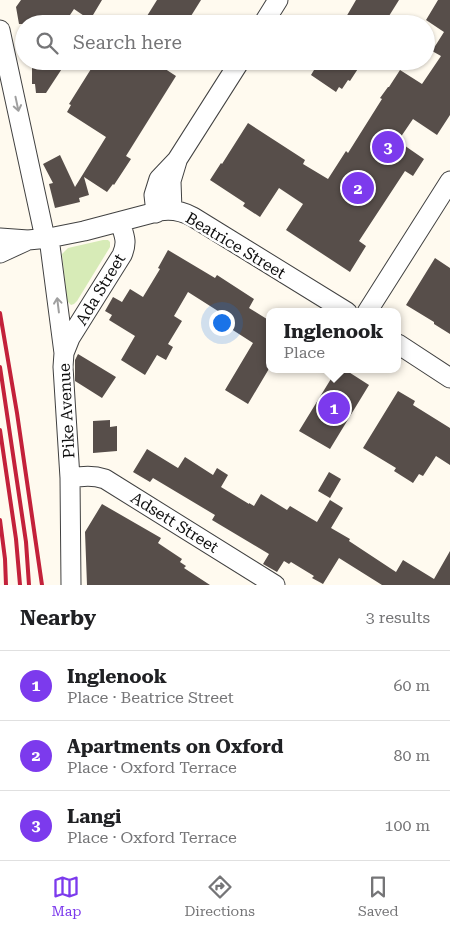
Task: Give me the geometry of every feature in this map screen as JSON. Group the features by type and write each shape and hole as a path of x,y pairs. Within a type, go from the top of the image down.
{"street":[{"path":"269,15 278,0"},
{"name":"Pike Avenue","path":"0,30 64,353 63,367 70,478 71,585"},
{"path":"0,253 41,239 164,211 177,160 234,70"},
{"path":"370,308 450,180"},
{"name":"Beatrice Street","path":"164,211 182,212 190,215 341,308"},
{"name":"Ada Street","path":"64,353 70,338 125,248 126,242 120,222"},
{"path":"0,238 41,239"},
{"path":"401,346 450,378"},
{"name":"Adsett Street","path":"70,478 84,476 105,478 275,585"}],"green space":[{"path":"103,240 110,242 110,247 77,301 71,305 67,300 62,254 68,248"}],"building":[{"path":"21,0 102,0 93,15 83,15 74,9 70,15 17,15 16,7"},
{"path":"157,0 201,0 192,15 148,15"},
{"path":"356,0 399,0 390,15 347,15"},
{"path":"438,0 450,0 450,115 437,135 413,119 398,141 424,159 413,176 405,171 359,241 366,246 350,272 286,230 303,204 279,188 260,217 243,206 245,203 210,180 248,123 305,160 303,164 328,179 346,151 348,153 382,99 380,98 400,70 422,84 432,70 435,70 435,65 441,56 435,53 435,46 444,32 435,26 435,15 429,15"},
{"path":"32,70 61,70 46,93 36,93 35,84 32,84"},
{"path":"90,70 167,70 176,76 126,156 131,159 114,185 107,192 84,177 89,195 79,198 80,202 55,208 49,184 53,183 43,164 60,155 75,187 106,137 67,112 71,105 69,104"},
{"path":"314,70 357,70 350,81 348,80 342,89 339,87 336,92 311,75"},
{"path":"168,250 215,278 217,275 254,299 249,308 266,319 266,373 248,404 225,390 253,343 225,325 229,318 188,292 174,316 182,321 168,344 173,347 166,360 157,355 145,375 121,360 135,336 109,320 112,315 105,311 113,297 122,302 130,289 143,297 160,269 158,268"},
{"path":"435,258 450,268 450,334 406,305"},
{"path":"78,354 116,377 102,398 75,381 75,360"},
{"path":"335,373 350,373 369,385 330,449 299,431"},
{"path":"398,391 415,401 413,405 450,428 450,465 436,456 423,476 419,474 413,483 394,471 396,468 363,448"},
{"path":"110,420 110,427 117,426 117,451 93,453 93,421"},
{"path":"147,449 178,468 185,457 213,475 217,468 228,475 221,487 254,506 261,494 287,510 290,506 317,522 330,500 343,508 331,528 350,539 349,541 396,572 403,560 434,579 450,551 450,585 382,585 339,558 323,584 291,562 289,564 284,561 277,572 263,564 269,554 212,520 215,515 153,478 150,482 133,472"},
{"path":"329,472 341,479 330,498 318,491"},
{"path":"102,504 161,538 158,543 182,559 180,562 186,566 184,568 210,585 87,585 85,532"}],"railway":[{"path":"0,313 17,413 42,585"},
{"path":"0,367 26,542 29,585"},
{"path":"0,430 16,539 20,585"},
{"path":"0,520 6,585"}],"place":[{"name":"Langi","path":"388,147"},
{"name":"Apartments on Oxford","path":"358,188"},
{"name":"Inglenook","path":"334,408"}]}
